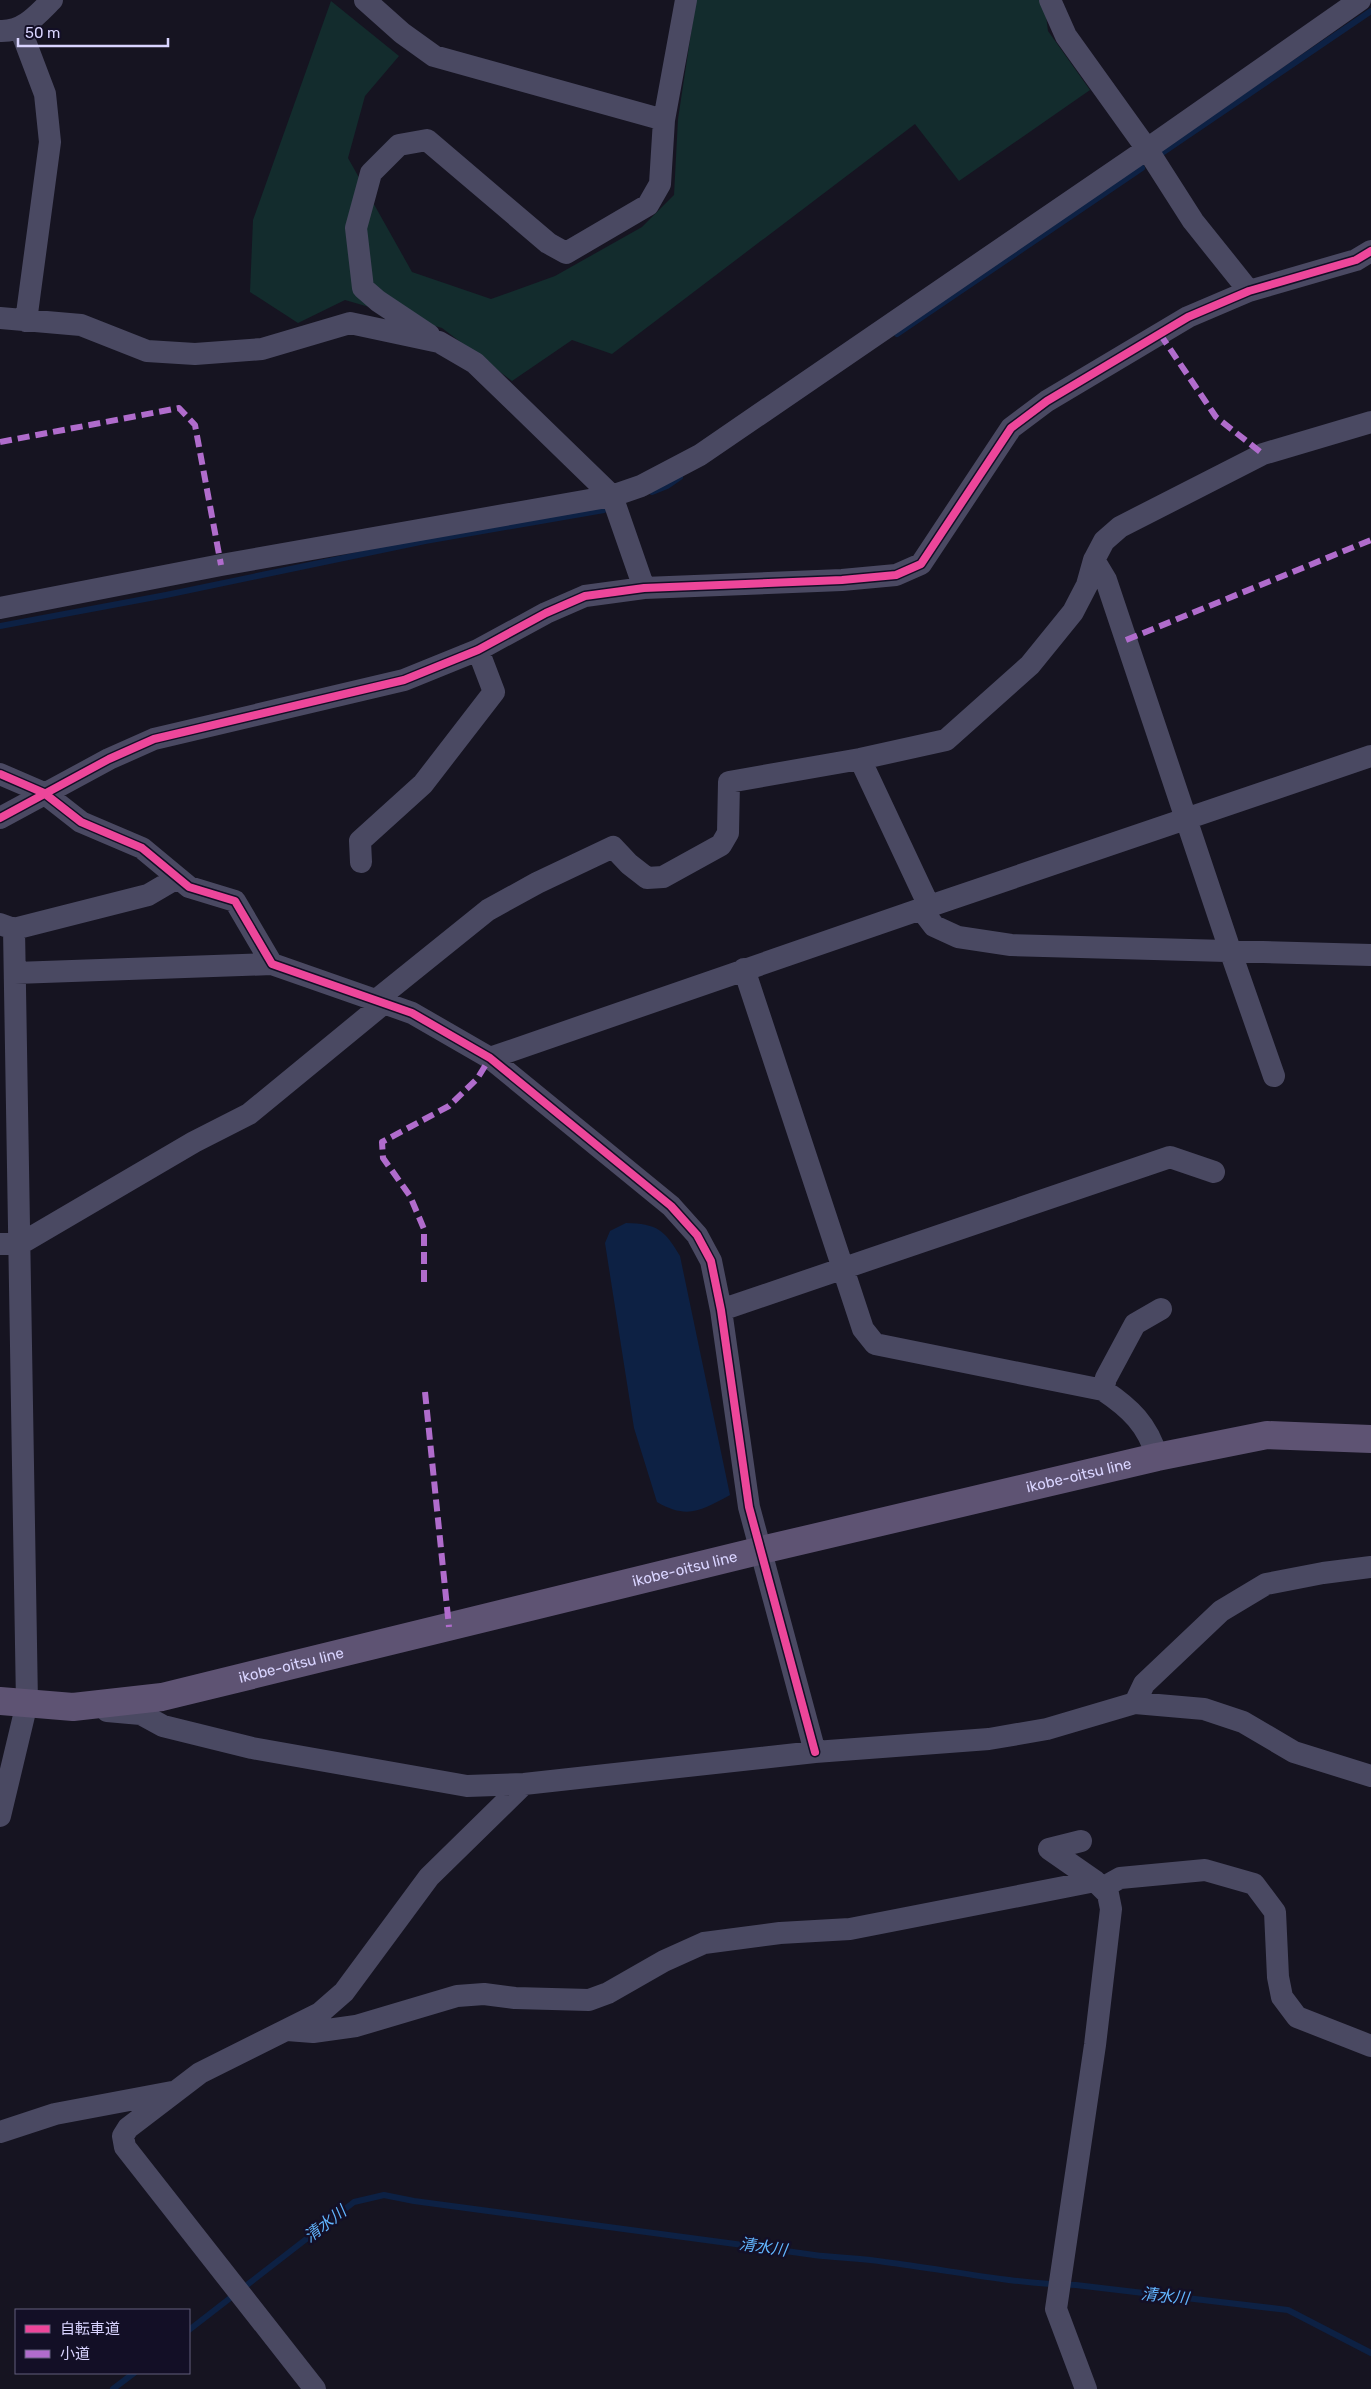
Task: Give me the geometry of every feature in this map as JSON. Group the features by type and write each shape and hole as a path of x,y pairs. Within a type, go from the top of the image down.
{"main road":[{"name":"ikobe-oitsu line","path":"0,1701 73,1707 162,1697 762,1550 1157,1457 1267,1435 1371,1439"}],"street":[{"path":"26,321 50,142 45,94 10,29 34,18 52,0"},
{"path":"366,0 402,33 434,56 664,120"},
{"path":"644,588 612,496 475,363 439,342 362,288 356,228 371,173 399,145 427,140 548,243 566,253 648,204 660,184 664,120 686,0"},
{"path":"1050,0 1066,36 1146,149 1193,222 1249,291"},
{"path":"0,608 222,565 612,496 641,486 700,455 1360,0"},
{"path":"0,818 109,759 154,739 404,680 478,650 546,613 585,596 644,588 842,580 896,575 921,564 1011,428 1047,401 1188,317 1249,291 1356,260 1371,251"},
{"path":"0,318 81,325 147,351 195,354 262,348 350,323 439,342"},
{"path":"10,1244 194,1142 249,1114 488,910 537,883 613,847 629,864 647,878 663,877 721,844 728,833 729,782 860,759 946,740 1030,665 1073,612 1087,585 1094,560 1104,541 1120,527 1264,454 1371,422"},
{"path":"1094,560 1106,580 1274,1076"},
{"path":"361,862 360,841 423,784 494,692 478,650"},
{"path":"490,1058 744,969 1371,756"},
{"path":"860,759 934,926 958,937 1011,946 1371,955"},
{"path":"0,774 44,793 81,822 142,848 189,887 235,901 272,964"},
{"path":"0,1816 27,1703 10,1244 15,973 7,926 148,895 177,878"},
{"path":"15,973 272,964 412,1013 490,1058 671,1206 697,1235 711,1261 721,1310 749,1507 815,1752"},
{"path":"744,969 863,1329 874,1344 1103,1390 1127,1406 1152,1438 1157,1457"},
{"path":"721,1310 1170,1157 1214,1172"},
{"path":"1103,1390 1106,1378 1135,1324 1161,1309"},
{"path":"1135,1703 1144,1684 1221,1611 1266,1584 1323,1572 1371,1567"},
{"path":"73,1707 142,1714 163,1726 252,1748 468,1786 524,1784 815,1752 989,1739 1047,1729 1135,1703 1204,1709 1243,1722 1294,1752 1371,1776"},
{"path":"315,2389 125,2147 123,2136 128,2128 200,2073 320,2013 344,1992 429,1877 524,1784"},
{"path":"1081,1842 1049,1849 1099,1884 1108,1894 1111,1909 1095,2045 1056,2308 1086,2389"},
{"path":"286,2030 313,2032 356,2026 457,1996 484,1994 515,1998 589,2000 608,1993 664,1961 704,1942 780,1933 850,1928 1099,1884 1120,1878 1205,1870 1254,1884 1275,1912 1278,1977 1282,1997 1297,2017 1371,2046"},
{"path":"0,2132 70,2111 176,2091"}],"green space":[{"path":"696,0 1044,0 1048,31 1090,90 959,181 915,124 612,354 572,340 512,381 442,328 345,300 298,323 250,292 253,220 331,1 399,56 365,96 348,158 412,272 491,299 555,276 642,227 674,195 678,119"}],"water":[{"path":"626,1223 645,1225 659,1230 680,1256 730,1495 703,1509 686,1512 678,1511 657,1502 634,1428 605,1243 610,1231"}],"waterway":[{"path":"1162,153 1371,11"},
{"path":"897,334 1142,168"},
{"path":"652,492 667,486 680,477"},
{"path":"0,626 166,595 425,541 604,510"},
{"name":"清水川","path":"190,2329 354,2202 384,2195 414,2201 814,2255 876,2261 1028,2282 1076,2285 1288,2310 1371,2353"},
{"name":"清水川","path":"113,2389 133,2374"}],"marked path":[{"path":"1160,334 1216,417 1263,454"},
{"path":"0,442 179,408 195,425 221,565"},
{"path":"1126,640 1371,540"},
{"path":"424,1282 424,1229 410,1196 383,1158 382,1142 449,1106 477,1079 490,1058"},
{"path":"425,1392 449,1627"}],"cycle path":[{"path":"0,818 109,759 154,739 404,680 478,650 546,613 585,596 644,588 842,580 896,575 921,564 1011,428 1047,401 1188,317 1249,291 1356,260 1371,251"},
{"path":"0,774 44,793 81,822 142,848 189,887 235,901 272,964 412,1013 490,1058 671,1206 697,1235 711,1261 721,1310 749,1507 815,1752"}]}
